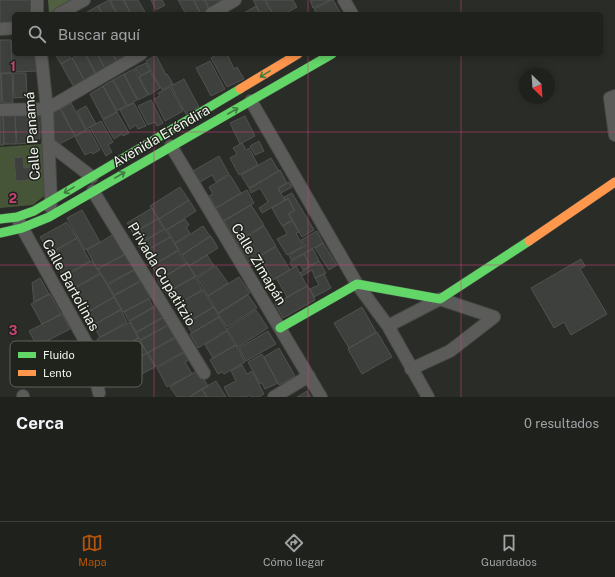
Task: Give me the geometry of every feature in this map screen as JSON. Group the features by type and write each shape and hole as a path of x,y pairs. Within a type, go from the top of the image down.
{"street":[{"path":"37,0 37,12"},
{"path":"63,12 84,0"},
{"path":"214,12 235,0"},
{"path":"344,0 351,12"},
{"path":"0,29 12,28"},
{"name":"Calle Panamá","path":"41,56 47,109 51,201 49,216"},
{"path":"0,110 47,109 138,56"},
{"name":"Avenida Eréndira","path":"0,232 295,56"},
{"name":"Avenida Eréndira","path":"0,219 19,222 49,216 329,56"},
{"path":"615,96 610,98 615,135"},
{"path":"251,101 357,284 388,326 428,397"},
{"path":"48,143 92,177"},
{"name":"Calle Zimapán","path":"171,146 321,397"},
{"path":"388,326 440,299 529,241 615,182"},
{"name":"Privada Cupatitzio","path":"93,191 204,373"},
{"name":"Calle Bartolinas","path":"19,222 85,341"},
{"path":"280,328 357,284 440,299 494,317 450,351 411,369"},
{"path":"274,397 309,376"},
{"name":"Calle Bartolinas","path":"98,387 99,393"}],"green space":[{"path":"48,0 75,0 54,12 49,12"},
{"path":"42,144 45,195 33,205 0,208 0,147"}],"building":[{"path":"0,0 33,0 34,12 12,12 12,24 0,25"},
{"path":"109,0 116,12 102,12 98,6"},
{"path":"110,0 123,0 130,12 116,12"},
{"path":"124,0 138,0 145,12 130,12"},
{"path":"151,0 162,0 165,5 156,10"},
{"path":"178,0 193,0 200,12 185,12"},
{"path":"194,0 204,0 209,10 200,12"},
{"path":"205,0 223,0 224,2 210,10"},
{"path":"253,0 265,0 272,12 260,12"},
{"path":"265,0 293,0 297,7 288,12 272,12"},
{"path":"310,0 330,0 313,8"},
{"path":"333,0 340,12 316,12 314,9"},
{"path":"98,6 101,12 87,12"},
{"path":"256,6 259,12 246,12"},
{"path":"0,40 11,40 12,73 0,73"},
{"path":"11,41 12,56 37,56 37,71 12,72"},
{"path":"56,56 70,56 71,58 61,64"},
{"path":"76,56 86,56 97,77 86,83 72,58"},
{"path":"86,56 98,56 106,70 97,75"},
{"path":"98,56 113,56 118,64 106,70"},
{"path":"114,56 127,56 128,58 118,63"},
{"path":"156,56 166,75 167,74 173,84 162,90 146,61"},
{"path":"214,56 228,56 234,69 237,67 244,79 227,87 211,58"},
{"path":"72,58 86,83 75,89 61,64"},
{"path":"210,61 225,89 211,96 196,68"},
{"path":"146,63 150,71 140,76 135,68"},
{"path":"134,69 148,95 138,100 124,74"},
{"path":"150,71 160,88 149,95 139,77"},
{"path":"12,73 13,103 3,103 1,74"},
{"path":"13,73 26,73 27,97 14,98"},
{"path":"1,74 2,102 0,102"},
{"path":"124,74 137,100 127,106 113,80"},
{"path":"184,79 199,107 186,114 171,86"},
{"path":"113,80 127,105 117,111 103,86"},
{"path":"103,86 117,112 103,119 90,94"},
{"path":"170,87 183,111 165,121 154,99 160,96 158,93"},
{"path":"151,100 163,123 157,126 155,122 148,125 138,106"},
{"path":"71,103 86,130 75,136 61,109"},
{"path":"134,103 146,126 138,129 136,125 130,129 120,110"},
{"path":"86,106 96,124 86,129 77,111"},
{"path":"60,109 75,136 55,146 50,114"},
{"path":"117,112 129,133 123,136 122,134 114,139 103,120"},
{"path":"42,114 43,123 40,123 40,139 35,139 35,142 29,142 28,115"},
{"path":"0,115 3,115 4,145 0,145"},
{"path":"3,115 15,115 16,144 4,144"},
{"path":"28,115 29,143 17,144 15,116"},
{"path":"245,116 255,136 240,144 230,123"},
{"path":"101,121 113,142 108,145 112,152 106,156 90,127"},
{"path":"89,129 100,150 92,154 91,152 85,155 75,137"},
{"path":"259,141 264,151 255,155 250,146"},
{"path":"242,143 246,150 249,148 258,165 239,175 230,158 237,154 233,148"},
{"path":"219,156 229,174 216,182 212,175 200,182 193,171"},
{"path":"23,157 24,168 38,167 40,179 16,181 14,158"},
{"path":"271,158 279,171 249,188 241,175"},
{"path":"280,170 287,183 278,189 285,200 262,213 259,208 268,202 260,188 251,193 249,189"},
{"path":"230,175 241,193 216,208 209,196 213,194 209,187"},
{"path":"289,182 292,187 281,193 278,188"},
{"path":"180,187 189,200 159,219 150,206"},
{"path":"247,190 254,203 223,221 216,208"},
{"path":"292,193 314,230 302,237 289,214 295,211 288,198 285,200 284,197"},
{"path":"288,199 294,210 288,214 292,220 282,226 272,208"},
{"path":"189,200 196,211 166,230 159,219"},
{"path":"251,205 264,225 236,242 224,221"},
{"path":"152,208 158,218 133,233 127,223"},
{"path":"82,210 100,242 85,250 67,218"},
{"path":"158,219 164,229 140,243 134,233"},
{"path":"185,219 189,225 186,227 190,233 175,243 167,230"},
{"path":"292,221 299,232 296,233 303,246 287,255 277,239 287,234 283,226"},
{"path":"67,222 77,238 50,253 40,237"},
{"path":"203,226 210,236 182,255 175,244"},
{"path":"264,226 276,246 248,262 237,243"},
{"path":"165,229 170,237 142,253 138,245"},
{"path":"317,231 323,243 291,260 289,255 305,246 301,240"},
{"path":"114,234 125,254 97,269 87,250"},
{"path":"211,236 218,248 189,266 182,255"},
{"path":"170,237 178,250 151,266 143,253"},
{"path":"77,238 90,261 63,276 50,254"},
{"path":"323,243 337,265 329,270 315,248"},
{"path":"276,247 290,270 273,280 260,256"},
{"path":"313,249 319,261 311,265 304,254"},
{"path":"178,251 186,264 159,279 152,266"},
{"path":"126,254 135,269 107,284 98,269"},
{"path":"304,254 310,266 303,270 300,264 293,268 290,262"},
{"path":"207,255 214,266 196,277 189,266"},
{"path":"581,259 585,266 580,269 607,314 571,335 564,322 554,328 531,288"},
{"path":"92,261 100,273 69,291 62,278"},
{"path":"319,261 326,273 315,278 312,270 302,276 300,273"},
{"path":"187,263 195,276 166,293 158,281"},
{"path":"216,266 228,283 208,296 197,278"},
{"path":"296,266 307,286 287,297 276,278"},
{"path":"136,269 142,280 114,295 108,285"},
{"path":"101,274 114,297 84,314 71,290"},
{"path":"324,274 331,288 314,297 310,289 319,285 315,278"},
{"path":"195,277 202,290 175,306 167,293"},
{"path":"239,277 250,293 218,313 208,296"},
{"path":"40,278 49,294 34,302 32,283"},
{"path":"143,280 152,297 123,312 114,296"},
{"path":"307,286 315,300 283,318 275,304"},
{"path":"203,290 213,307 186,324 175,306"},
{"path":"50,294 61,314 42,324 31,304"},
{"path":"248,295 257,308 227,327 218,314"},
{"path":"114,297 121,309 92,326 85,314"},
{"path":"149,299 153,307 129,321 124,312"},
{"path":"158,305 165,316 136,332 130,321"},
{"path":"214,307 219,317 192,333 186,323"},
{"path":"362,307 376,332 349,348 334,323"},
{"path":"121,310 127,322 100,337 93,325"},
{"path":"256,310 268,328 238,347 227,329"},
{"path":"62,314 70,329 47,341 34,341 29,331"},
{"path":"166,316 170,324 140,340 136,333"},
{"path":"219,317 227,330 198,348 190,334"},
{"path":"130,322 138,338 132,341 98,341 97,339"},
{"path":"170,324 177,336 147,353 142,344 142,341 140,341"},
{"path":"227,331 235,345 213,358 205,345"},
{"path":"268,331 276,344 246,361 239,348"},
{"path":"377,332 392,357 362,374 348,349"},
{"path":"177,337 185,351 156,367 148,353"},
{"path":"139,338 141,341 133,341"},
{"path":"142,344 147,353 142,356"},
{"path":"236,345 245,362 224,374 222,372 218,374 210,360"},
{"path":"279,348 295,376 279,385 264,357"},
{"path":"187,351 191,359 185,362 192,374 167,387 157,368"},
{"path":"147,353 155,367 142,374 142,356"},
{"path":"262,354 278,383 265,389 262,383 260,384 248,362"},
{"path":"242,365 247,374 252,371 264,394 259,397 251,397 250,395 246,397 229,397 224,387 236,381 231,371"},
{"path":"198,370 208,386 189,397 177,397 170,387"},
{"path":"216,381 226,397 207,397 202,389"},
{"path":"202,389 207,397 189,397"},
{"path":"307,391 311,397 297,397"}],"traffic: fast":[{"path":"0,233 22,228 49,217 329,56"},
{"path":"0,219 17,217 34,211 240,89"},
{"path":"280,328 357,284 440,299 529,241"}],"traffic: slow":[{"path":"240,89 295,56"},
{"path":"529,241 615,182"}]}
